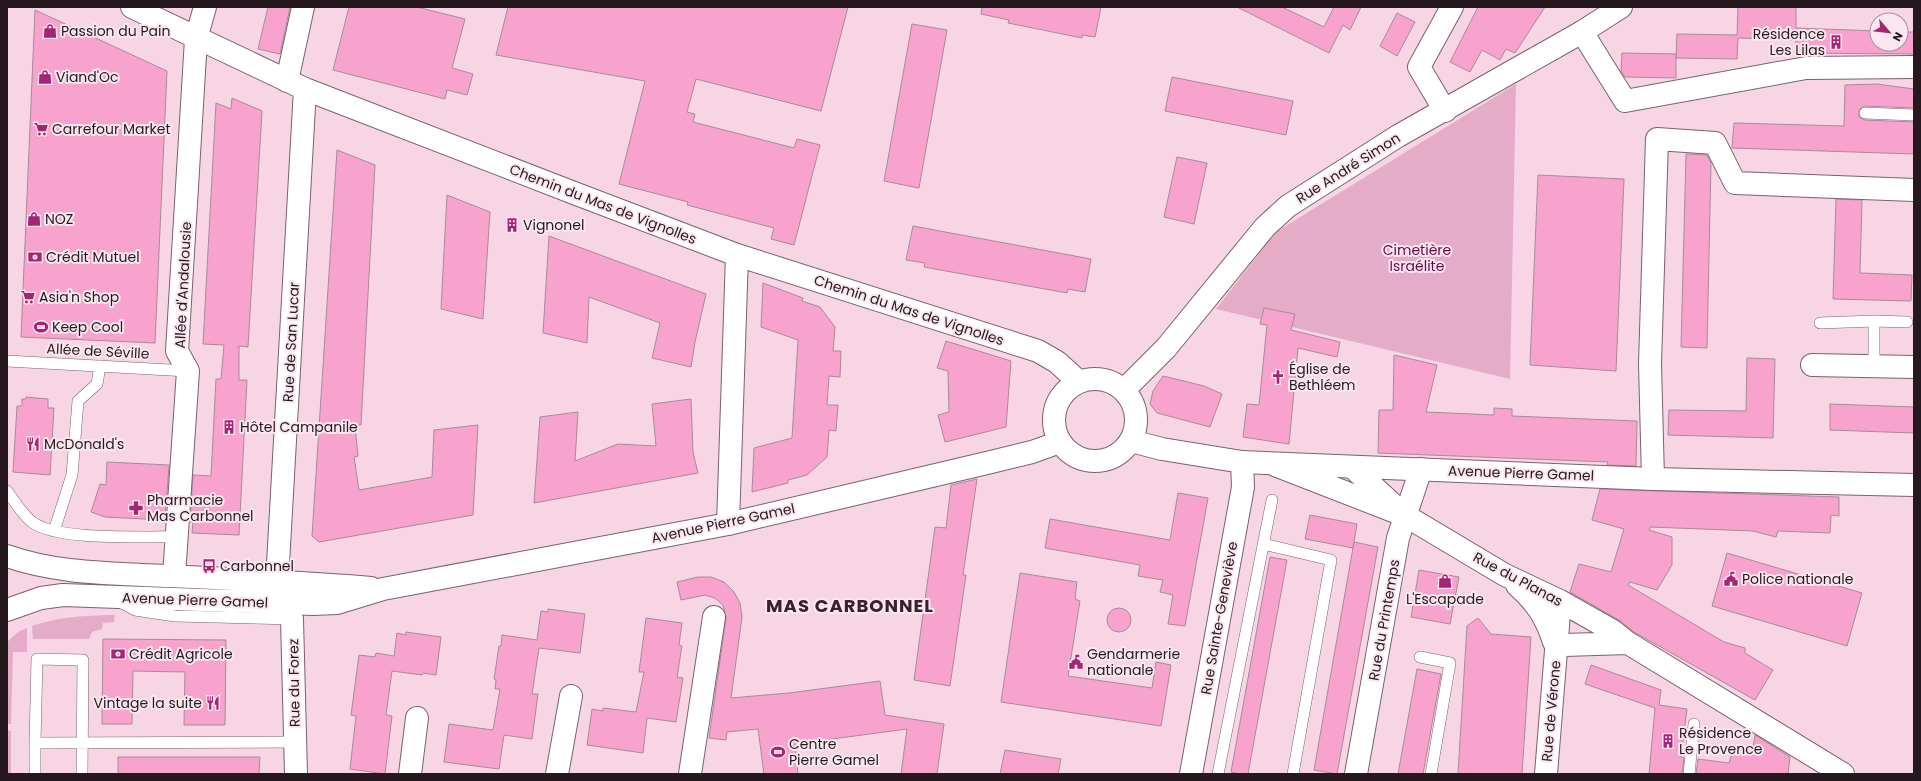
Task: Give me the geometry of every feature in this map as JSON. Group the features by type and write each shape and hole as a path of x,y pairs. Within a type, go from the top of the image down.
{"street":[{"name":"Chemin du Mas de Vignolles","path":"132,7 196,39 296,85 737,255 1038,351 1057,362 1079,382"},
{"name":"Allée d'Andalousie","path":"188,371 178,351 196,39 205,7"},
{"name":"Rue de San Lucar","path":"284,599 296,85 303,7"},
{"path":"1445,111 1419,67 1452,7"},
{"name":"Rue André Simon","path":"1124,390 1166,348 1265,226 1288,206 1398,136 1445,111 1582,32 1621,7"},
{"path":"1582,32 1624,101 1806,68 1914,67"},
{"path":"1653,479 1650,364 1657,140 1715,142 1735,183 1914,190"},
{"path":"728,524 737,255"},
{"path":"1812,365 1914,367"},
{"path":"174,576 188,371"},
{"path":"1095,378 1111,382 1124,390 1134,406 1137,424 1131,441 1116,456 1096,461 1075,456 1060,442 1054,425 1056,408 1064,392 1079,382 1095,378"},
{"name":"Avenue Pierre Gamel","path":"1131,441 1162,449 1242,462 1653,479 1914,485"},
{"name":"Avenue Pierre Gamel","path":"7,610 41,598 63,595 284,599 383,589 728,524 1032,452 1060,442"},
{"name":"Rue Sainte-Geneviève","path":"1191,774 1243,487 1242,462"},
{"name":"Rue du Planas","path":"1271,463 1406,516 1505,575 1560,601 1612,631 1628,643 1841,773"},
{"name":"Rue du Planas","path":"1352,467 1406,516"},
{"name":"Rue du Printemps","path":"1356,774 1398,538 1421,469"},
{"name":"Avenue Pierre Gamel","path":"7,556 36,566 81,571 174,576 284,599"},
{"name":"Rue de Vérone","path":"1505,575 1527,594 1544,615 1556,649"},
{"name":"Rue du Forez","path":"284,599 296,774"},
{"name":"Rue de Vérone","path":"1546,774 1560,601"},
{"path":"690,774 714,617"},
{"path":"1556,649 1564,645 1628,643"},
{"path":"557,774 571,696"},
{"path":"410,774 417,718"}],"lane":[{"path":"1865,113 1914,115"},
{"path":"1874,321 1874,366"},
{"path":"1820,323 1874,321 1906,322"},
{"name":"Allée de Séville","path":"7,361 188,371"},
{"path":"54,531 72,475 78,401 97,384 100,366"},
{"path":"7,491 20,511 33,522 54,531 74,535 177,537"},
{"path":"1218,774 1272,500"},
{"path":"1263,544 1330,560 1293,774"},
{"path":"1420,657 1450,664 1431,774"},
{"path":"35,774 37,659 83,660 82,774"},
{"path":"1689,774 1694,724"},
{"path":"35,743 295,742"}],"green space":[{"name":"Cimetière Israélite","path":"1516,84 1510,379 1216,309 1276,232"},
{"path":"115,615 114,622 103,623 102,629 92,632 89,639 33,639 32,626 41,623 60,619"},
{"path":"27,628 27,652 13,652 11,724 7,724 7,642 18,632"},
{"path":"7,730 11,731 11,774 7,774"}],"building":[{"path":"268,7 290,7 280,54 258,49"},
{"path":"349,7 417,7 465,19 452,68 473,74 467,95 447,90 445,99 333,70"},
{"path":"508,7 848,7 821,111 696,79 687,112 695,114 693,122 794,148 797,139 820,145 794,245 771,239 774,228 687,205 688,202 619,184 645,81 496,55"},
{"path":"982,7 1101,7 1095,37 1082,35 1082,38 1008,23 1009,20 981,14"},
{"path":"1237,7 1282,7 1324,27 1334,7 1361,7 1350,30 1343,25 1329,53"},
{"path":"1478,7 1545,7 1515,53 1506,49 1500,60 1482,50 1470,72 1450,62"},
{"name":"Résidence Les Lilas","path":"1738,7 1796,7 1796,28 1869,31 1869,52 1909,52 1909,32 1914,32 1914,54 1795,53 1796,40 1738,38 1737,59 1676,58 1677,34 1737,35"},
{"path":"35,10 167,71 155,343 21,337"},
{"path":"1397,13 1415,22 1397,56 1380,46"},
{"path":"912,24 947,30 919,188 884,181"},
{"path":"1622,53 1676,54 1676,78 1625,77 1621,71"},
{"path":"1172,77 1293,101 1286,135 1165,111"},
{"path":"1877,84 1914,89 1914,108 1865,106 1859,110 1859,117 1865,120 1914,122 1914,154 1732,148 1734,123 1844,126 1845,85"},
{"path":"232,98 262,111 248,347 239,346 239,380 247,380 239,535 192,533 193,522 190,522 193,475 211,476 216,379 221,379 224,345 203,344 216,103 231,109"},
{"path":"337,150 375,165 361,425 355,425 358,456 354,457 359,490 432,477 434,430 478,425 473,515 319,542 312,536"},
{"path":"1686,154 1707,155 1711,163 1707,348 1681,347"},
{"path":"1177,157 1207,163 1194,224 1164,217"},
{"path":"1538,175 1624,179 1616,371 1530,365"},
{"path":"447,195 490,212 483,319 441,309"},
{"path":"1836,199 1862,200 1860,273 1912,275 1911,301 1833,299"},
{"path":"913,226 1091,259 1085,292 1068,289 1067,293 924,267 925,263 906,260"},
{"path":"549,236 706,294 691,367 652,358 660,323 589,297 587,343 543,333"},
{"path":"763,283 803,298 802,301 820,307 835,327 833,351 841,351 840,377 829,376 827,405 838,405 836,431 829,430 827,457 807,475 788,480 788,483 752,492 754,448 792,438 798,340 761,327"},
{"name":"Église de Bethléem","path":"1264,308 1295,314 1291,330 1340,342 1337,357 1298,348 1289,444 1243,437 1247,404 1259,405 1267,325 1260,324"},
{"path":"946,341 1011,361 1006,427 945,442 938,415 949,412 948,371 937,368"},
{"path":"1394,355 1437,365 1426,412 1494,415 1494,408 1512,409 1512,416 1637,421 1636,466 1607,465 1608,462 1378,453 1379,410 1393,410"},
{"path":"1747,358 1775,359 1773,438 1668,435 1669,410 1746,411"},
{"path":"1163,376 1204,386 1222,394 1210,427 1157,413 1150,404 1153,391"},
{"name":"McDonald's","path":"26,397 48,399 48,408 54,408 50,475 13,472 17,406 22,406 22,399 26,399"},
{"path":"691,399 693,452 698,473 534,503 540,417 578,412 575,461 618,444 656,446 652,404"},
{"path":"1830,404 1914,407 1914,433 1830,430"},
{"path":"107,462 169,465 165,520 105,517 91,512 100,484 106,485"},
{"path":"977,479 963,575 966,575 950,686 914,680 935,527 946,528 951,485"},
{"path":"1600,489 1839,497 1839,516 1831,515 1830,533 1778,531 1776,537 1753,531 1650,527 1649,530 1672,537 1672,565 1657,590 1630,582 1628,585 1724,642 1745,648 1745,653 1773,670 1755,700 1634,632 1619,620 1570,592 1579,564 1611,572 1624,529 1592,520"},
{"path":"1178,493 1208,498 1185,626 1168,624 1173,595 1160,592 1163,580 1138,576 1140,565 1045,548 1050,519 1170,540"},
{"path":"1310,515 1357,524 1353,548 1305,539"},
{"path":"1354,542 1378,547 1337,774 1314,770"},
{"path":"1727,553 1862,593 1847,646 1712,606"},
{"path":"1270,557 1287,560 1248,774 1240,774 1231,772"},
{"path":"1419,570 1459,577 1450,624 1411,617"},
{"path":"1020,573 1077,582 1075,599 1080,601 1068,676 1152,688 1156,662 1171,665 1161,726 1001,702"},
{"path":"698,577 711,577 724,582 734,592 740,603 742,617 731,698 789,693 880,681 885,715 944,724 937,774 901,774 907,729 795,744 798,774 764,774 758,729 727,732 726,740 709,738 726,618 723,605 715,598 705,595 681,600 677,582"},
{"path":"1119,608 1128,611 1131,620 1128,629 1119,632 1110,629 1107,620 1110,611"},
{"path":"548,609 585,614 580,653 539,648 532,694 538,694 532,739 504,735 499,769 444,762 449,724 493,730 500,689 495,689 496,680 494,679 502,635 537,640 541,611 548,612"},
{"path":"646,618 682,623 679,645 682,646 677,677 683,678 676,722 647,718 643,753 587,745 592,709 603,711 603,708 636,712 644,672 639,672"},
{"path":"1478,618 1491,634 1531,637 1522,774 1458,774 1467,626"},
{"path":"406,632 441,637 436,675 423,673 422,675 392,671 386,715 392,716 385,774 350,769 356,716 351,715 359,655 375,657 376,653 394,656 397,633 406,635"},
{"path":"103,639 226,640 225,725 184,725 185,672 133,671 132,724 102,724"},
{"path":"1591,665 1661,690 1659,705 1687,709 1681,757 1684,758 1682,774 1649,774 1655,708 1585,684"},
{"path":"1417,669 1441,674 1423,774 1398,774"},
{"path":"1755,735 1790,757 1788,774 1696,774 1698,759 1729,763 1734,746 1753,748"},
{"path":"1005,750 1061,759 1058,774 1000,774"},
{"path":"118,757 260,757 259,774 118,774"}],"place":[{"name":"Passion du Pain","path":"50,31"},
{"name":"Résidence Les Lilas","path":"1836,42"},
{"name":"Viand'Oc","path":"45,77"},
{"name":"Carrefour Market","path":"41,129"},
{"name":"NOZ","path":"34,219"},
{"name":"Vignonel","path":"512,225"},
{"name":"Crédit Mutuel","path":"35,257"},
{"name":"Asia'n Shop","path":"28,297"},
{"name":"Keep Cool","path":"41,327"},
{"name":"Église de Bethléem","path":"1278,377"},
{"name":"Hôtel Campanile","path":"229,427"},
{"name":"McDonald's","path":"33,444"},
{"name":"Pharmacie Mas Carbonnel","path":"136,508"},
{"name":"Carbonnel","path":"209,566"},
{"name":"Police nationale","path":"1731,579"},
{"name":"L'Escapade","path":"1445,581"},
{"name":"Crédit Agricole","path":"118,654"},
{"name":"Gendarmerie nationale","path":"1076,662"},
{"name":"Vintage la suite","path":"213,703"},
{"name":"Résidence Le Provence","path":"1668,741"},
{"name":"Centre Pierre Gamel","path":"778,752"}],"district":[{"name":"MAS CARBONNEL","path":"850,606"}]}
